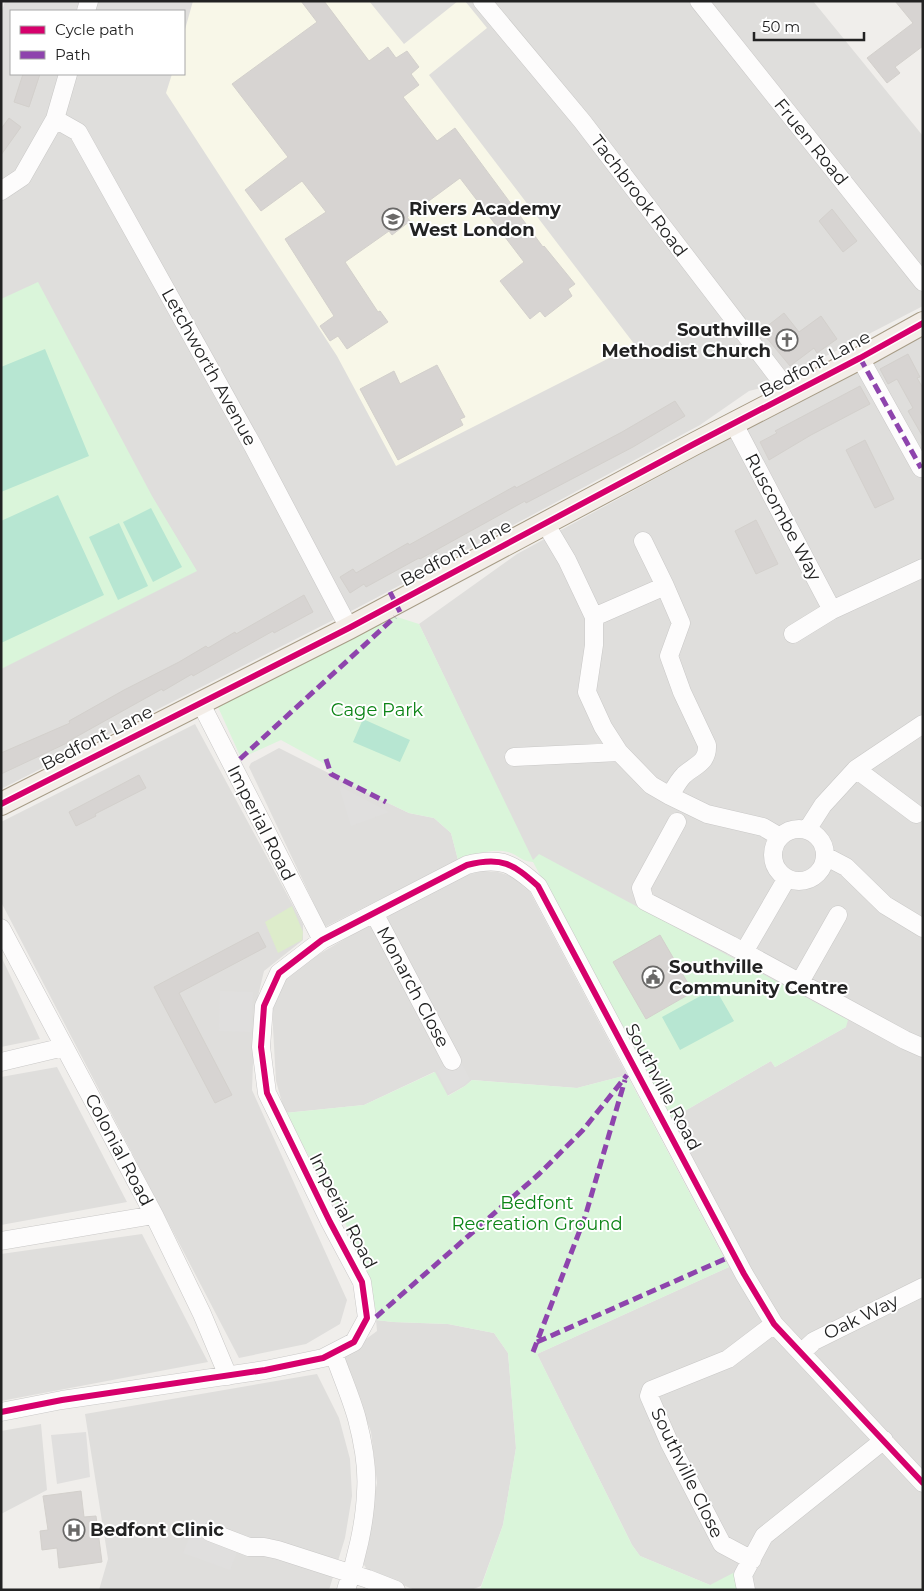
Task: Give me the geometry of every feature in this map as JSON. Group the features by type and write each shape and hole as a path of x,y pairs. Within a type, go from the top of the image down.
{"main road":[{"name":"Bedfont Lane","path":"1,804 349,628 860,358 923,322"}],"street":[{"name":"Tachbrook Road","path":"482,1 582,121 791,394"},
{"name":"Fruen Road","path":"699,1 923,282"},
{"path":"1,192 22,176 55,119 68,75"},
{"name":"Letchworth Avenue","path":"55,119 78,132 253,446 349,628"},
{"path":"860,358 921,468"},
{"name":"Ruscombe Way","path":"734,424 832,610"},
{"path":"545,523 567,560 594,616 594,645 587,692 603,728 619,752 651,785 670,796 708,814 762,827 780,837"},
{"path":"643,541 681,623 669,656 682,692 707,745 708,754 703,761 682,776 670,796"},
{"path":"793,634 832,610 923,568"},
{"path":"594,616 665,586"},
{"name":"Imperial Road","path":"1,1412 62,1400 228,1376 323,1358 354,1342 367,1318 362,1282 330,1222 267,1092 261,1046 264,1006 279,973 322,940 200,702"},
{"path":"807,830 823,805 856,769 923,724"},
{"path":"514,757 619,752"},
{"path":"856,769 916,814"},
{"path":"677,822 641,888 645,901 800,982 904,1040 923,1048"},
{"path":"793,830 807,830 814,834 820,840 825,856 819,872 804,880 787,878 780,873 774,859 774,851 780,837 793,830"},
{"path":"825,856 846,867 885,905 920,922"},
{"name":"Southville Road","path":"322,940 468,865 484,861 502,862 519,869 538,886 744,1274 774,1324 923,1483"},
{"path":"744,952 787,878"},
{"name":"Monarch Close","path":"374,913 452,1062"},
{"path":"800,982 838,915"},
{"name":"Colonial Road","path":"1,928 154,1215 202,1314 228,1376"},
{"path":"1,1062 64,1047"},
{"path":"1,1241 154,1215"},
{"name":"Oak Way","path":"802,1352 814,1341 923,1287"},
{"name":"Southville Close","path":"752,1560 722,1544 669,1442 649,1396 651,1390 728,1359 774,1324"},
{"path":"334,1354 357,1418 364,1458 366,1492 360,1538 349,1582"},
{"path":"746,1590 743,1575 764,1536 884,1440"},
{"path":"210,1532 250,1547 278,1550 349,1582 396,1590"}],"shaded area":[{"path":"5,1 813,1 923,136 923,306 797,371 782,383 749,391 700,425 547,507 357,608 1,789 1,14"},
{"name":"Rivers Academy West London","path":"193,1 369,1 404,44 458,1 465,1 487,28 429,75 635,345 396,466 337,356 166,93 172,75 185,75 185,29"},
{"path":"923,333 923,1590 739,1590 710,1585 640,1556 632,1545 537,1354 729,1267 657,1130 671,1119 771,1061 775,1067 846,1027 533,862 419,624 517,554"},
{"path":"195,724 303,924 303,940 264,971 255,1009 252,1090 347,1300 340,1324 306,1344 239,1358 1,902 1,822"},
{"path":"279,748 409,813 434,818 451,833 458,860 325,927 249,767 251,763"},
{"path":"339,786 389,812 351,826"},
{"path":"483,871 498,872 511,876 530,892 627,1075 577,1088 472,1080 447,1096 434,1072 364,1105 285,1113 276,1081 273,1009 279,990 289,972 365,927 387,918 391,913 467,875"},
{"path":"1,956 40,1039 1,1047"},
{"path":"220,991 253,992 251,1032 219,1031"},
{"path":"458,1057 470,1079 464,1085 449,1093 437,1071"},
{"path":"57,1067 127,1202 1,1225 1,1077"},
{"path":"142,1234 208,1362 1,1401 1,1254"},
{"path":"376,1320 448,1324 494,1333 508,1353 516,1448 503,1525 481,1586 471,1590 415,1590 368,1571 361,1560 377,1483 371,1432 343,1363 346,1354 377,1331"},
{"path":"317,1374 339,1418 350,1459 352,1496 345,1538 329,1590 99,1590 108,1559 85,1414"},
{"path":"41,1424 47,1490 1,1514 1,1431"},
{"path":"86,1432 90,1477 57,1484 51,1435"},
{"path":"197,1519 243,1537 230,1570 183,1553"}],"green space":[{"path":"38,282 152,496 197,571 1,669 1,299"},
{"path":"45,349 89,456 1,492 1,367"},
{"path":"58,495 104,595 1,643 1,521"},
{"path":"151,508 182,567 153,582 123,522"},
{"path":"119,523 148,586 118,600 89,537"},
{"name":"Cage Park","path":"394,616 419,624 533,860 539,854 848,1020 846,1027 775,1067 771,1061 671,1119 533,862 502,851 483,853 458,860 451,833 434,818 409,813 331,774 323,763 281,740 241,758 218,707"},
{"path":"363,719 410,740 400,762 353,742"},
{"path":"292,906 303,932 302,940 278,953 265,922"},
{"path":"715,988 734,1021 680,1050 662,1017"},
{"name":"Bedfont Recreation Ground","path":"435,1072 448,1096 472,1080 577,1088 627,1075 729,1267 537,1354 632,1545 640,1556 710,1585 735,1572 739,1590 480,1590 503,1525 516,1448 508,1353 494,1333 448,1324 376,1320 377,1313 344,1219 285,1113 364,1105"}],"building":[{"path":"301,1 324,1 369,61 388,47 396,58 407,51 419,67 411,74 419,85 403,97 437,141 455,128 543,247 575,284 568,289 572,296 545,317 540,311 530,319 500,281 524,262 460,178 407,217 410,221 392,235 389,231 345,262 378,312 380,311 388,322 347,349 338,336 330,341 320,326 334,316 285,239 326,212 302,181 261,211 245,190 288,157 232,84 317,22"},
{"path":"895,1 923,1 923,46 895,67 900,73 887,83 867,58 913,23"},
{"path":"23,75 40,75 29,107 14,102"},
{"path":"9,118 21,127 1,155 1,129"},
{"path":"832,209 857,241 843,252 819,221"},
{"name":"Southville Methodist Church","path":"784,313 799,332 821,316 837,339 817,353 814,348 790,366 761,331"},
{"path":"908,354 920,377 917,378 923,388 923,437 908,411 913,408 897,379 888,384 880,369"},
{"path":"437,365 465,417 460,419 463,425 398,460 360,389 394,371 400,384"},
{"path":"860,386 870,404 769,460 760,442 777,433 775,431"},
{"path":"675,401 685,416 633,447 526,503 525,501 420,559 366,587 364,584 350,593 340,577 353,569 356,573 515,486 516,488 622,432"},
{"path":"865,440 894,499 875,508 846,450"},
{"path":"756,520 778,564 756,574 735,531"},
{"path":"304,595 313,612 274,633 273,631 193,676 192,674 163,691 162,689 67,743 1,774 1,753 70,723 69,721 124,690 206,646 208,648 235,632 236,634"},
{"path":"139,775 146,788 76,826 69,812"},
{"path":"258,932 266,947 179,993 232,1095 215,1103 154,987"},
{"name":"Southville Community Centre","path":"660,935 693,992 646,1019 613,962"},
{"name":"Bedfont Clinic","path":"81,1491 84,1517 96,1516 102,1562 59,1568 57,1548 42,1550 40,1531 48,1530 43,1496"}],"marked path":[{"path":"860,358 921,468"},
{"path":"390,592 400,612"},
{"path":"240,759 395,617"},
{"path":"326,759 331,774 386,802"},
{"path":"376,1317 539,1174 583,1130 627,1075"},
{"path":"533,1352 585,1217 625,1080"},
{"path":"537,1342 725,1259"}],"cycle path":[{"path":"1,804 349,628 923,323"},
{"path":"1,1412 62,1400 265,1370 323,1358 354,1342 367,1318 362,1282 330,1222 267,1093 261,1047 264,1006 279,973 322,940 467,865 489,861 514,867 538,886 744,1274 774,1324 923,1483"}],"place":[{"name":"Rivers Academy West London","path":"393,219"},
{"name":"Southville Methodist Church","path":"787,340"},
{"name":"Southville Community Centre","path":"653,977"},
{"name":"Bedfont Clinic","path":"74,1530"}]}
